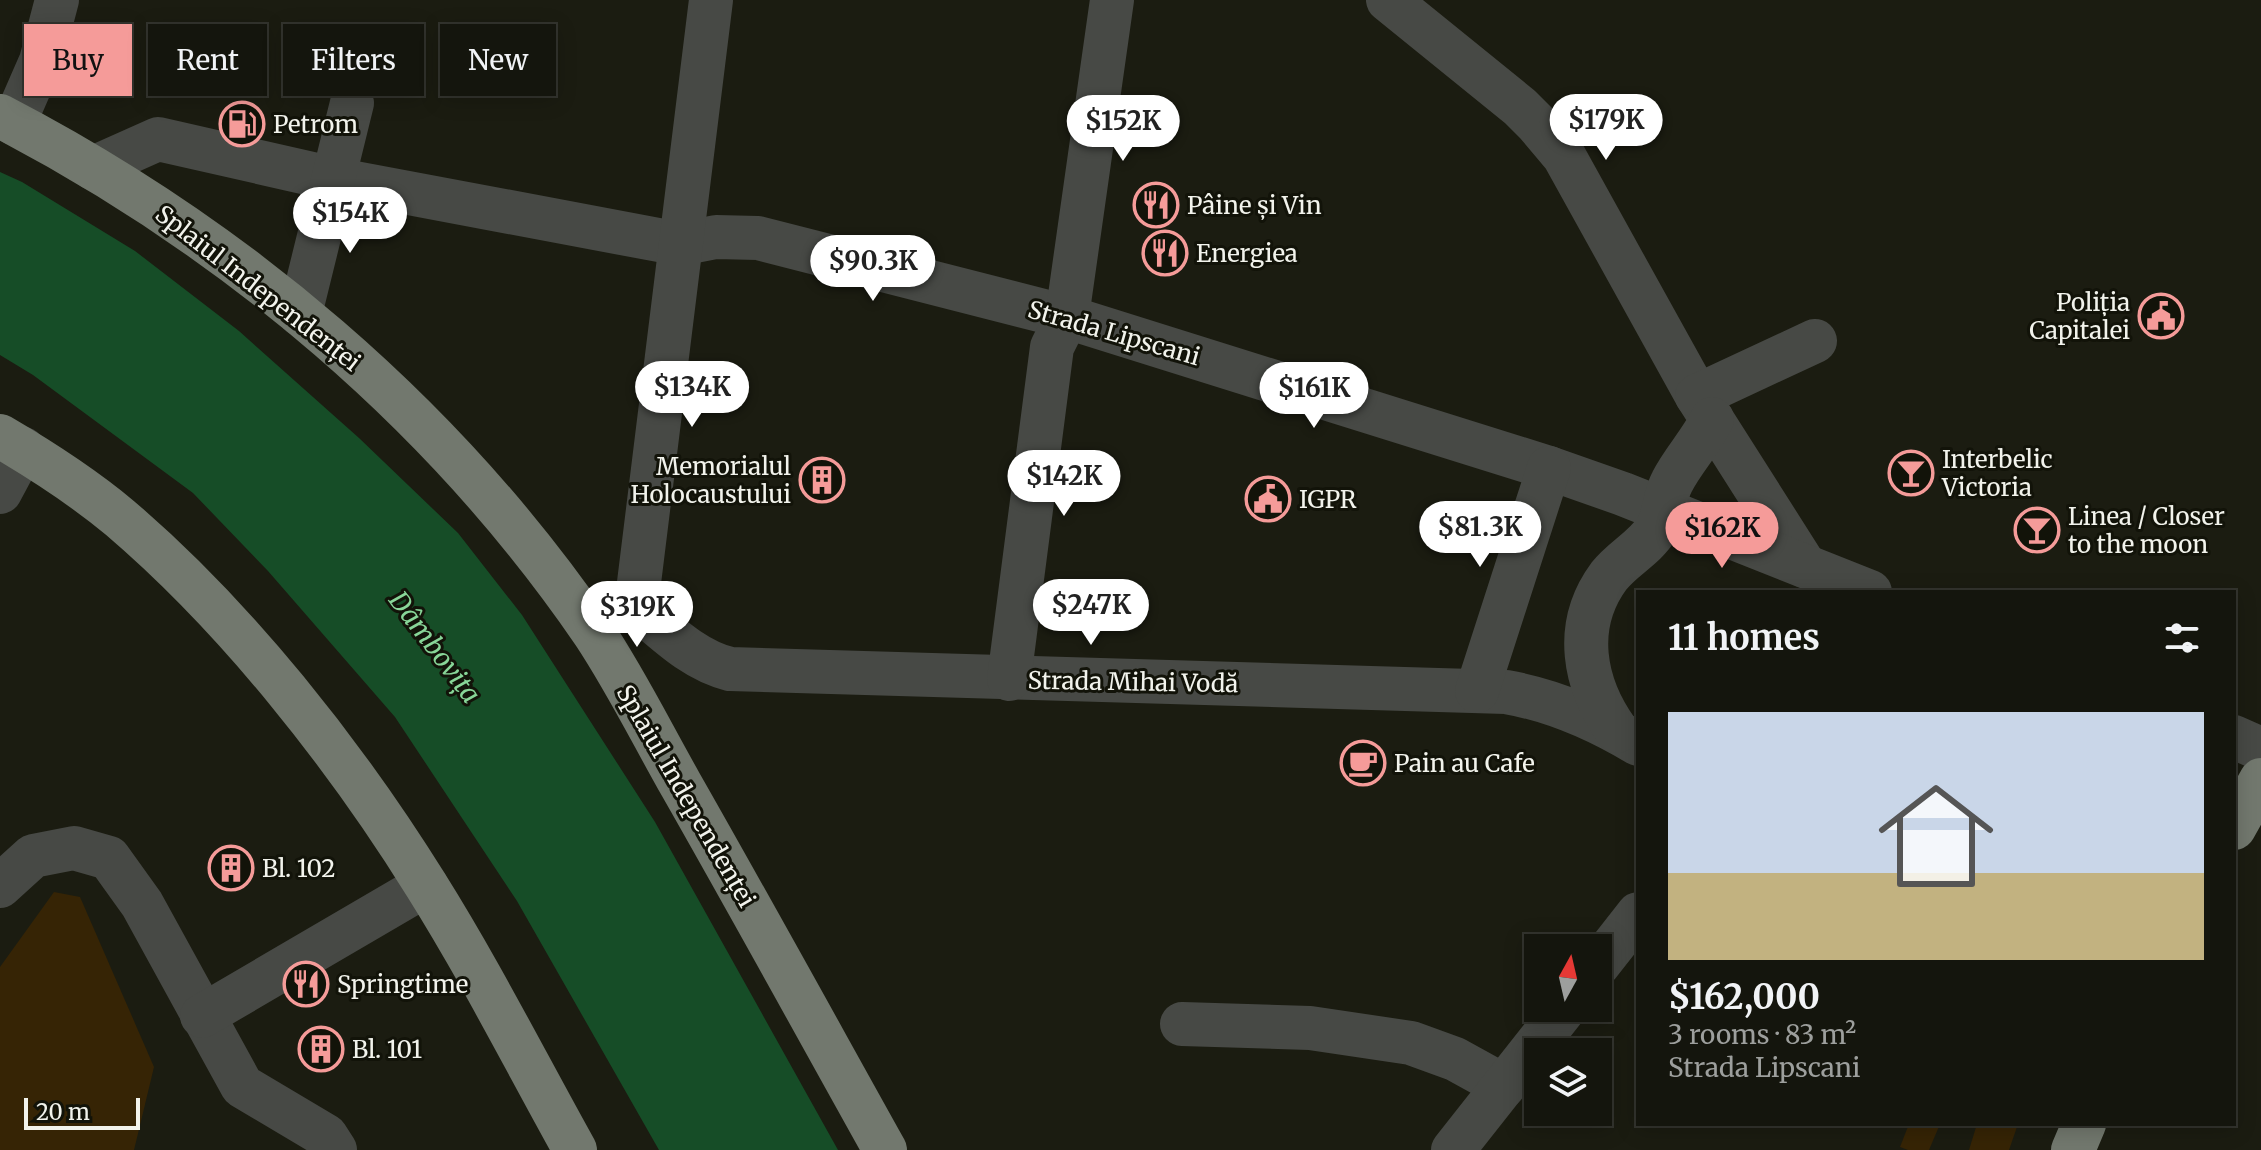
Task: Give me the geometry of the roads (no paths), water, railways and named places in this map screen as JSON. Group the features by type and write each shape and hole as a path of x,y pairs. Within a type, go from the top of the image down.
{"main road":[{"name":"Splaiul Independenței","path":"7,120 93,168 174,220 300,314 354,360 454,457 506,516 596,637 885,1150"},
{"path":"11,442 120,518 197,591 272,674 352,776 426,885 575,1150"},
{"path":"2236,824 2261,780"},
{"path":"2073,1150 2083,1126"},
{"path":"2099,1150 2108,1126"}],"street":[{"path":"7,120 41,61 57,0"},
{"path":"596,637 636,607 711,0"},
{"path":"1009,679 1052,347 1067,317 1112,0"},
{"path":"1388,0 1520,107 1564,156 1705,407 1805,566"},
{"path":"300,314 352,103"},
{"name":"Strada Lipscani","path":"93,168 158,139 334,179 680,244 716,237 758,238 1067,317 1549,468 1865,590"},
{"path":"1705,407 1815,341"},
{"path":"1628,738 1601,709 1591,683 1586,656 1587,628 1595,602 1608,578 1626,557 1648,540 1657,527 1671,483 1703,438 1705,407"},
{"path":"0,492 11,442"},
{"path":"1477,691 1549,468"},
{"name":"Strada Mihai Vodă","path":"636,607 697,656 713,665 730,669 1506,692 1536,697 1628,738"},
{"path":"2236,738 2261,749"},
{"path":"0,886 33,856 74,848 109,858 142,904 242,1086 326,1136 335,1150"},
{"path":"202,1016 426,885"},
{"path":"1612,947 1636,917"},
{"path":"1453,1150 1554,1022"},
{"path":"1182,1024 1310,1028 1396,1040 1455,1059 1504,1086"}],"water":[{"name":"Dâmbovița","path":"0,172 22,182 135,251 239,331 359,438 458,533 522,615 655,822 838,1150 659,1150 517,901 395,717 268,571 193,493 33,375 0,355"}],"place":[{"name":"Petrom","path":"242,124"},
{"name":"Pâine și Vin","path":"1156,205"},
{"name":"Energiea","path":"1165,253"},
{"name":"Poliția Capitalei","path":"2161,316"},
{"name":"Interbelic Victoria","path":"1911,473"},
{"name":"Memorialul Holocaustului","path":"822,480"},
{"name":"IGPR","path":"1268,499"},
{"name":"Linea / Closer to the moon","path":"2037,530"},
{"name":"Pain au Cafe","path":"1363,763"},
{"name":"Bl. 102","path":"231,868"},
{"name":"Springtime","path":"306,984"},
{"name":"Bl. 101","path":"321,1049"}]}
